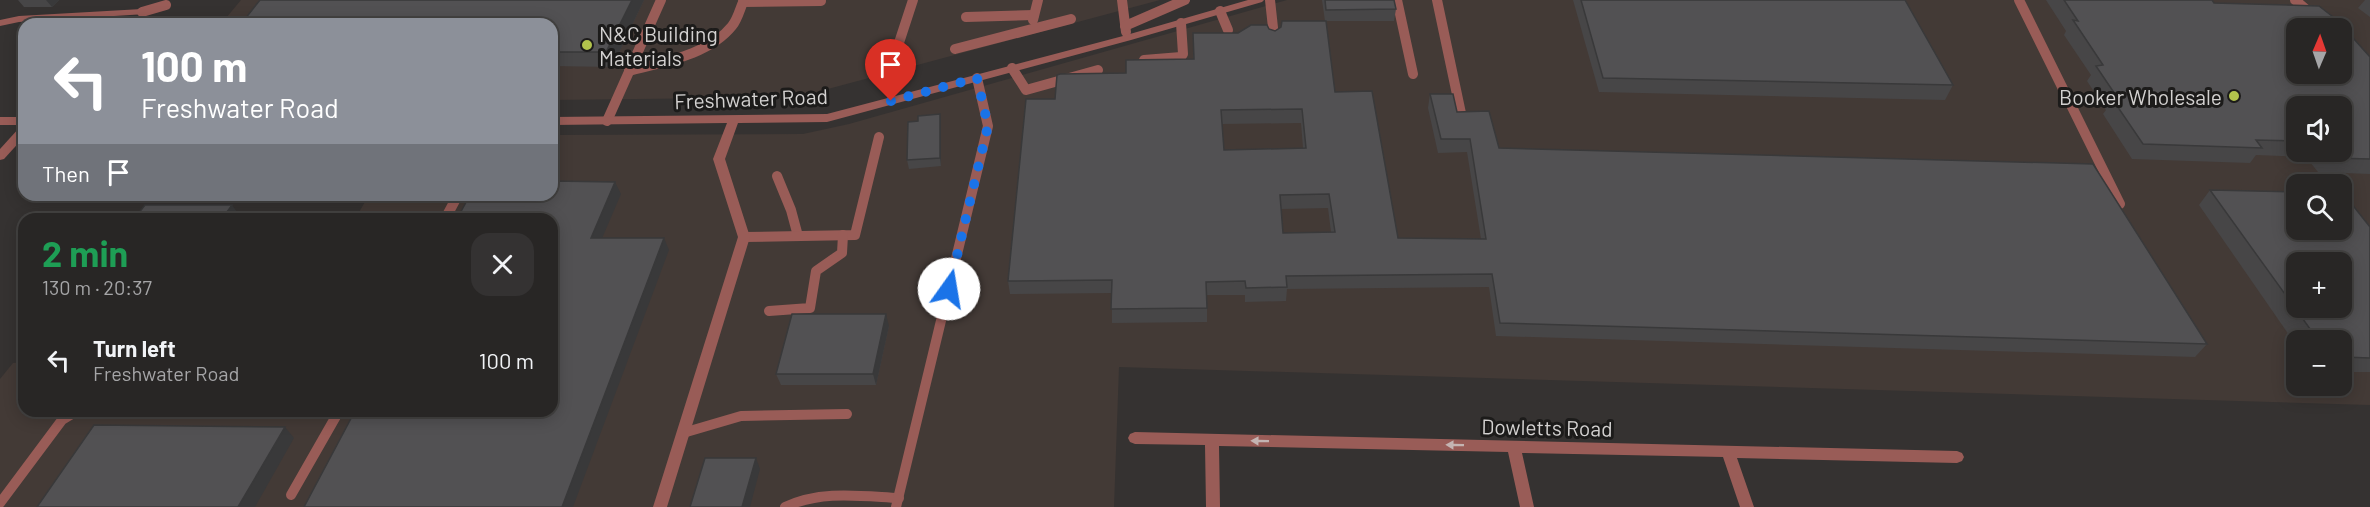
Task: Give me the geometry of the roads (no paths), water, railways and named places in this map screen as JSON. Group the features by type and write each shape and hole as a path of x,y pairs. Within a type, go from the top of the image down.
{"street":[{"name":"Freshwater Road","path":"558,121 827,118 1127,38 1259,0"},
{"path":"37,18 142,12"},
{"path":"0,22 18,19"},
{"path":"660,507 744,237 719,159 734,119"},
{"path":"0,121 18,121"},
{"path":"0,156 18,136"},
{"name":"Dowletts Road","path":"1135,438 1957,457"},
{"path":"1212,440 1213,507"},
{"path":"1514,447 1527,507"},
{"path":"1728,453 1747,507"}],"lane":[{"path":"607,121 661,0"},
{"path":"894,58 913,0"},
{"path":"1031,29 1038,0"},
{"path":"1122,0 1127,38"},
{"path":"1125,26 1185,0"},
{"path":"1270,0 1274,37"},
{"path":"1397,0 1413,74"},
{"path":"1437,0 1462,118"},
{"path":"2019,0 2120,204"},
{"path":"2295,0 2316,18"},
{"path":"629,71 692,52 713,41 733,25 743,1 820,1"},
{"path":"142,12 166,5"},
{"path":"1220,11 1228,30"},
{"path":"966,16 1034,15"},
{"path":"955,49 1071,19"},
{"path":"1143,60 1181,57 1183,54 1181,23"},
{"path":"1012,69 1026,90 1098,70"},
{"path":"785,507 799,500 818,496 897,503 988,126 977,78"},
{"path":"744,237 855,235 879,137"},
{"path":"777,177 791,210 798,236"},
{"path":"770,310 810,308 816,271 842,253 843,235"},
{"path":"683,432 741,416 847,414"},
{"path":"0,503 62,420 67,417"},
{"path":"291,495 336,417"}],"place":[{"name":"N&C Building Materials","path":"587,45"},
{"name":"Booker Wholesale","path":"2234,96"}]}
